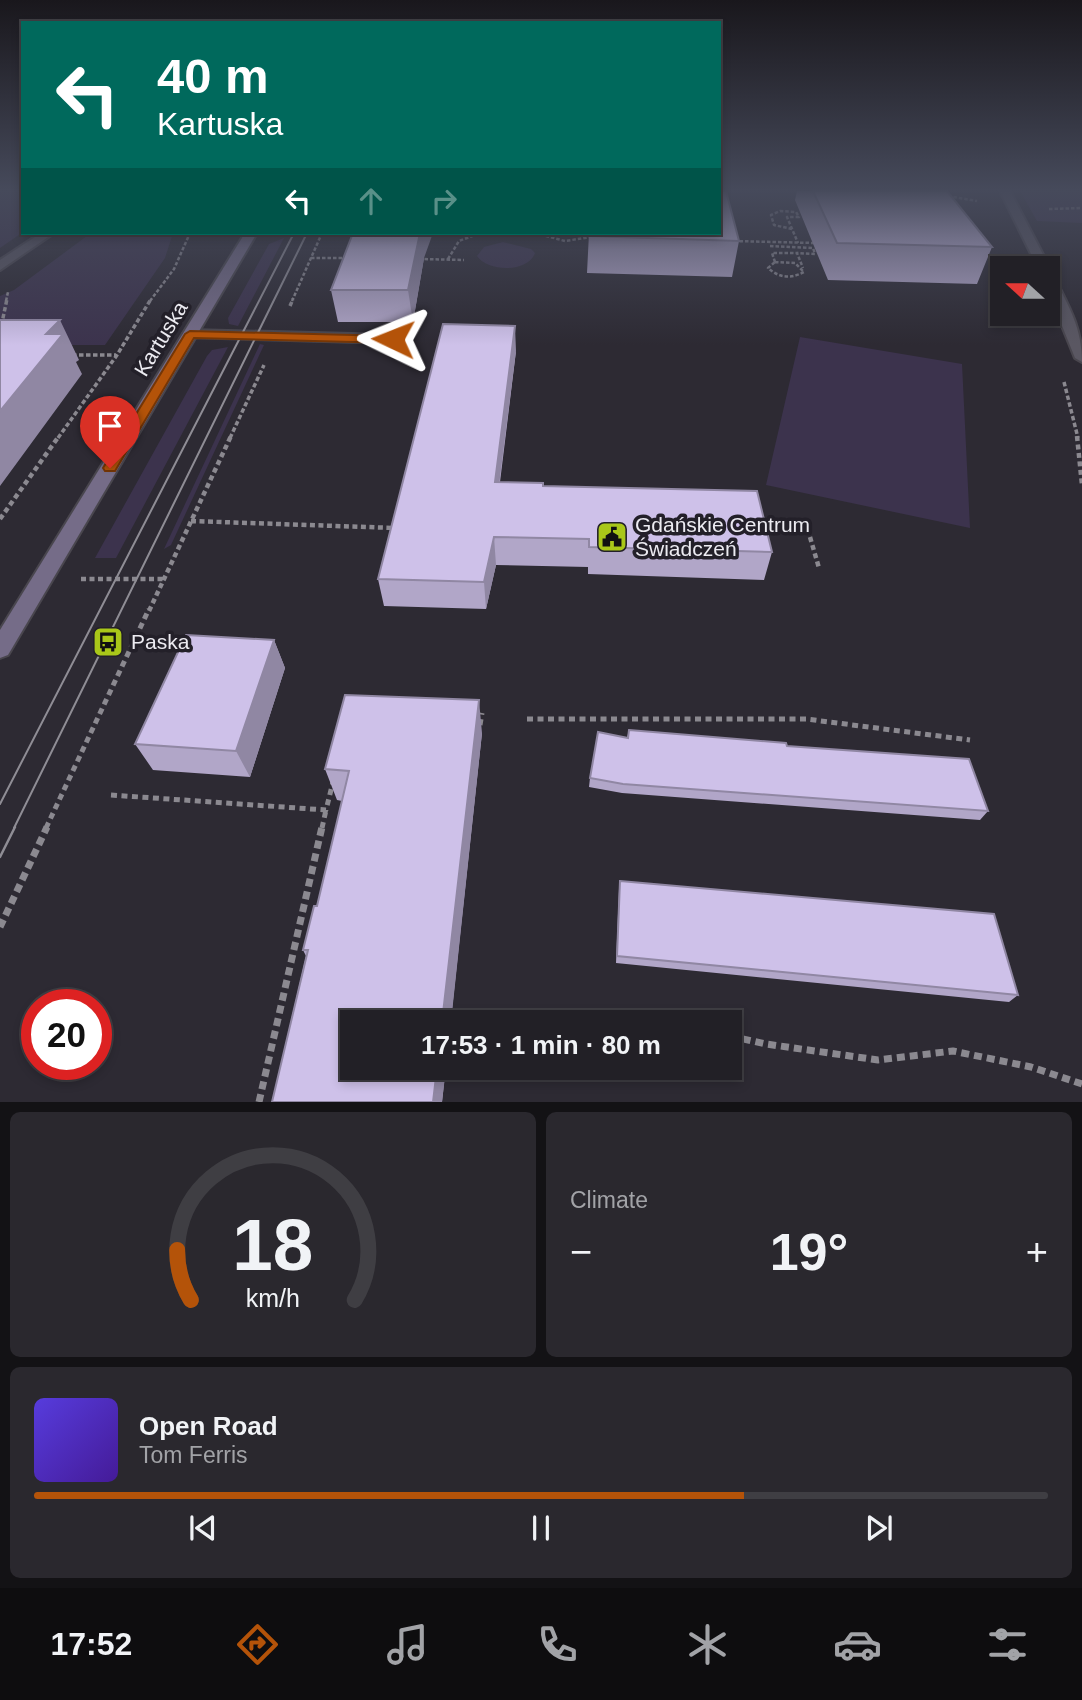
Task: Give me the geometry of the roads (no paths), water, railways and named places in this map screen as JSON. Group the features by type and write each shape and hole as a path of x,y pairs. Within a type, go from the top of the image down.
{"main road":[{"name":"Kartuska","path":"0,649 245,242"}],"street":[{"path":"0,266 34,242"},
{"path":"1060,301 1082,358"},
{"path":"190,334 278,334 393,339"}],"tram line":[{"path":"0,804 289,242"},
{"path":"14,828 302,242"},
{"path":"0,857 15,827"}],"place":[{"name":"Gdańskie Centrum Świadczeń","path":"612,537"},
{"name":"Paska","path":"108,642"}]}
